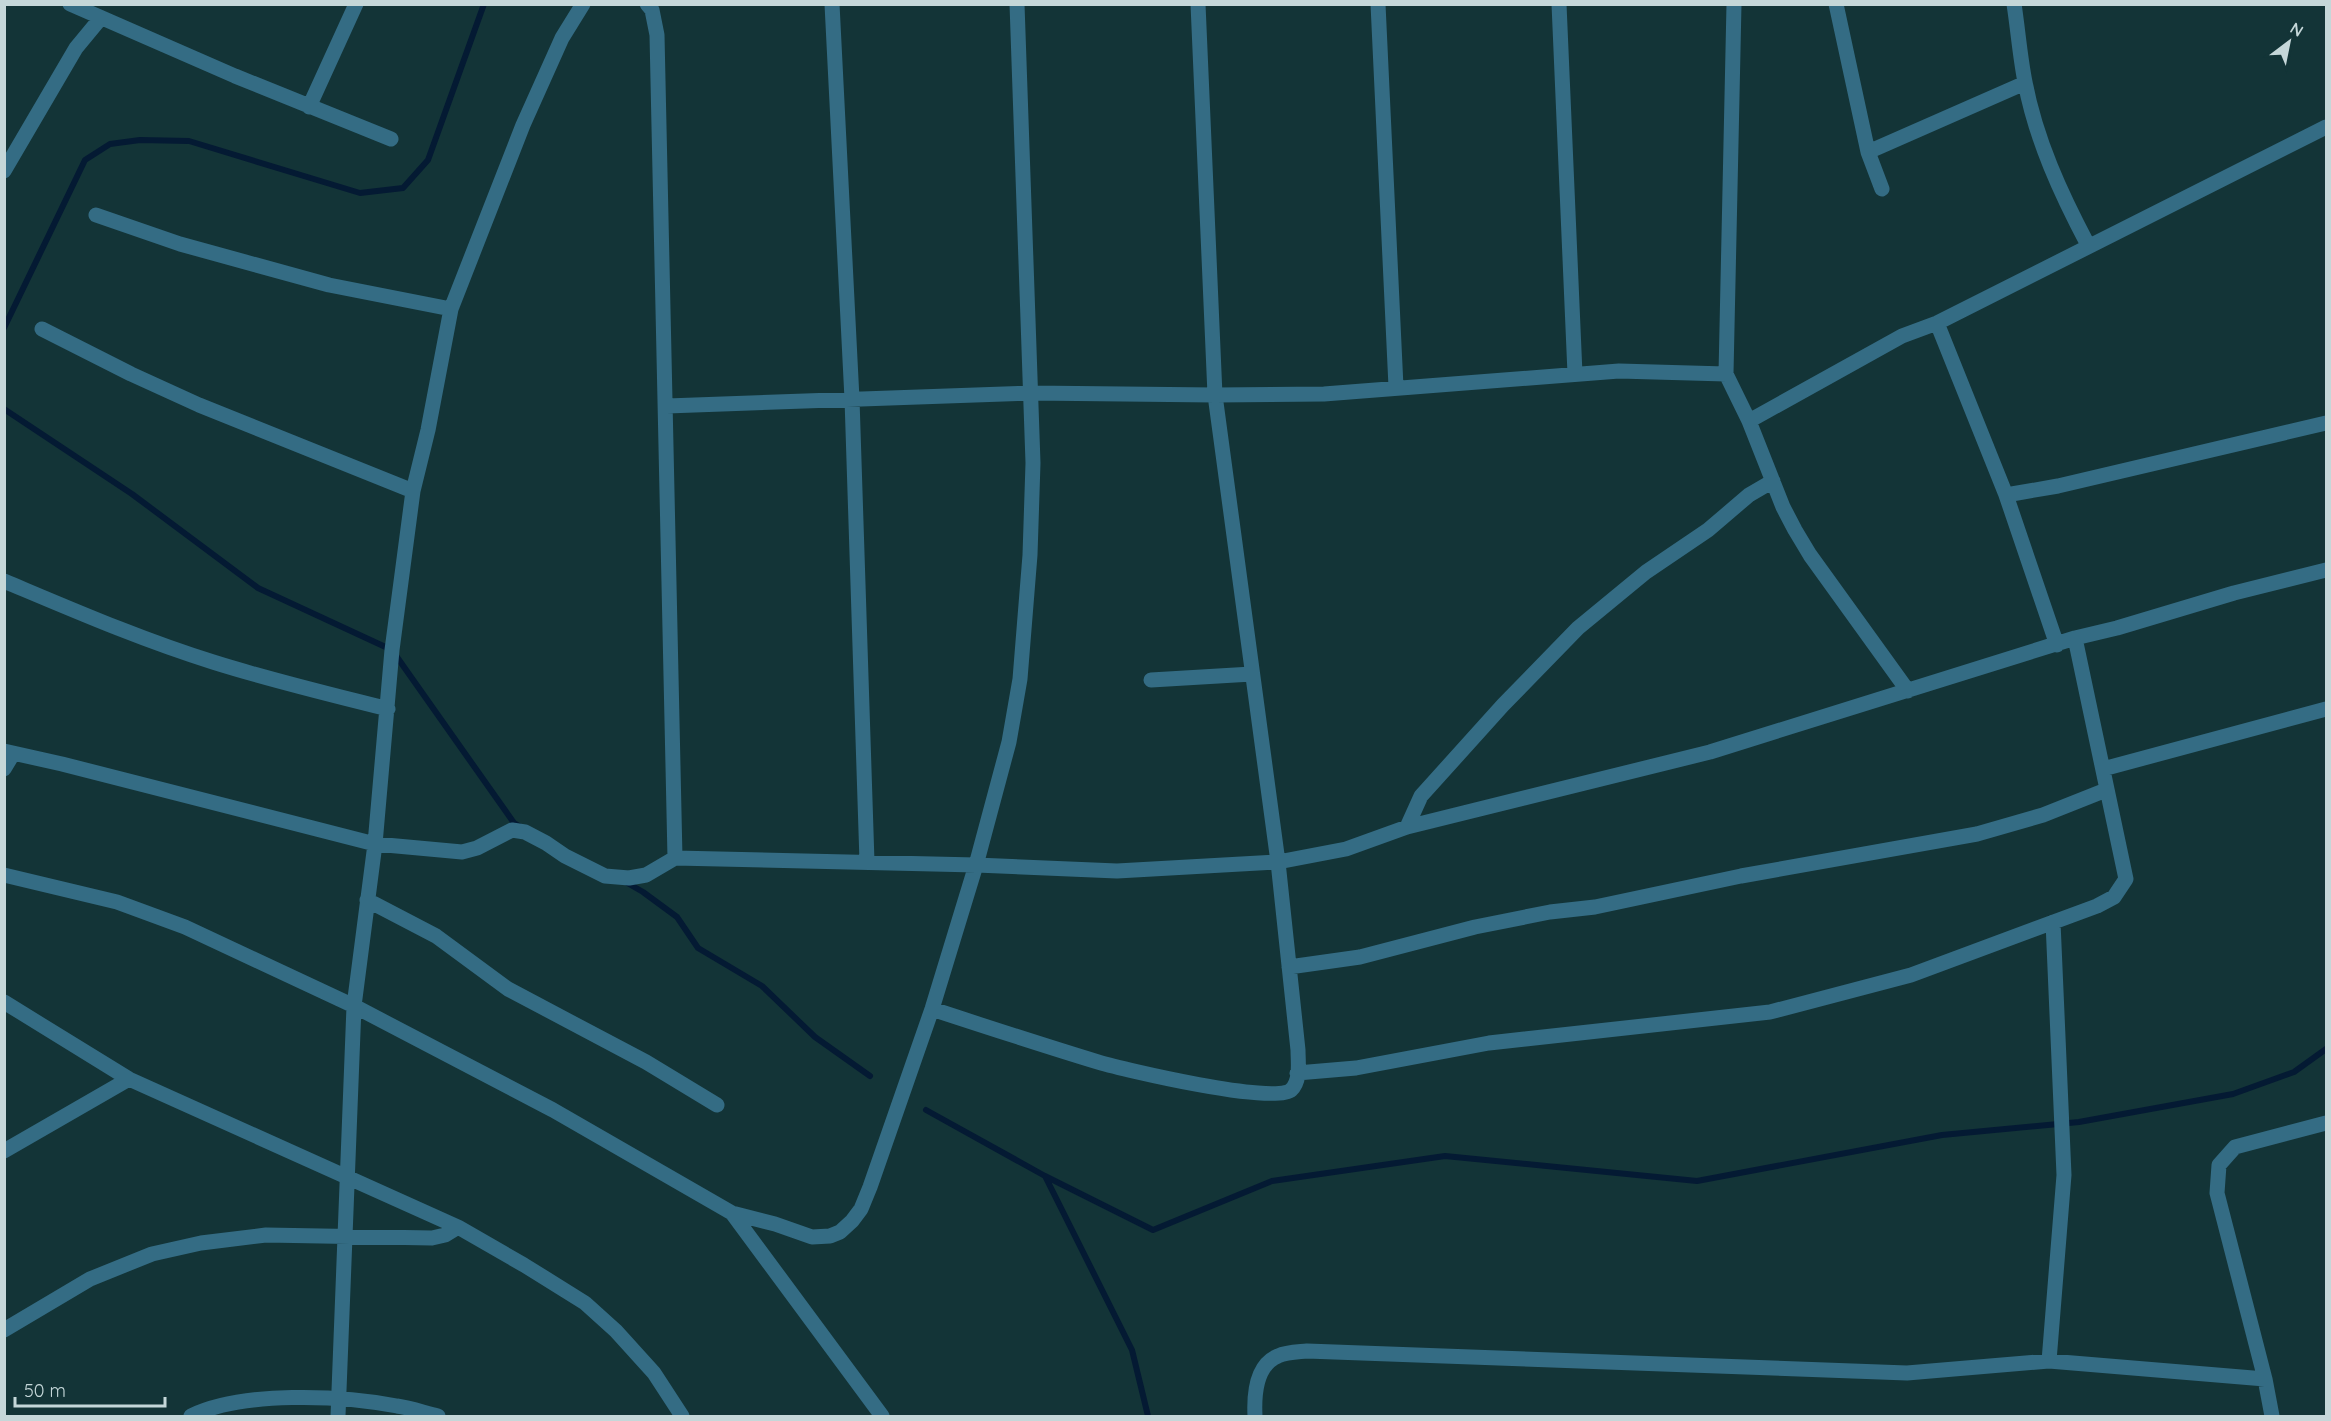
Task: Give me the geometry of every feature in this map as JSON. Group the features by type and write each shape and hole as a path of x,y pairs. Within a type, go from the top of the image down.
{"street":[{"path":"70,4 100,19 309,107 391,139"},
{"path":"309,107 356,4"},
{"path":"338,1416 354,1006 375,844 392,650 413,491 428,430 451,309 490,204 523,125 562,38 583,4"},
{"path":"646,4 652,10 657,35 667,406 675,858"},
{"path":"832,4 852,399 867,862"},
{"path":"4,874 129,906 184,927 354,1006 553,1110 732,1213 775,1224 812,1237 830,1236 840,1232 861,1209 932,1009 976,865 1009,742 1020,679 1030,555 1033,463 1017,4"},
{"path":"932,1009 1101,1063 1228,1090 1262,1095 1284,1094 1292,1089 1298,1073 1298,1050 1278,862 1215,395 1198,4"},
{"path":"1378,4 1396,387"},
{"path":"1559,4 1575,374"},
{"path":"1734,4 1726,374 1749,421 1783,507 1810,555 1908,691"},
{"path":"1836,4 1868,152 1882,189"},
{"path":"2014,4 2025,83 2039,137 2064,200 2088,245"},
{"path":"4,171 76,48 100,19"},
{"path":"1868,152 2025,83"},
{"path":"1749,421 1902,336 1937,323 2326,127"},
{"path":"96,214 180,244 329,285 451,309"},
{"path":"1937,323 2006,495 2057,645"},
{"path":"42,329 199,405 413,491"},
{"path":"667,406 1031,393 1215,395 1324,393 1619,371 1726,374"},
{"path":"2006,495 2058,486 2326,423"},
{"path":"1407,827 1420,796 1503,705 1578,628 1646,572 1708,530 1749,495 1773,481"},
{"path":"4,769 9,752 375,844 462,852 477,848 512,830 525,832 605,876 629,878 646,875 675,858 976,865 1117,871 1278,862 1346,849 1407,827 1710,752 2075,638 2234,593 2326,570"},
{"path":"4,581 114,626 210,661 287,684 388,709"},
{"path":"1298,1073 1356,1068 1489,1043 1770,1012 1911,975 2097,906 2114,897 2126,879 2075,638"},
{"path":"1151,680 1252,674"},
{"path":"2103,769 2326,709"},
{"path":"1289,967 1360,957 1475,927 1550,912 1595,907 1741,876 1977,834 2043,815 2106,790"},
{"path":"367,900 436,936 508,989 646,1062 717,1105"},
{"path":"2049,1361 2064,1175 2053,922"},
{"path":"4,1002 129,1078 458,1227 585,1303 616,1331 654,1374 682,1416"},
{"path":"4,1152 129,1078"},
{"path":"2272,1416 2265,1379 2217,1193 2219,1165 2235,1147 2326,1123"},
{"path":"732,1213 882,1416"},
{"path":"4,1330 90,1279 152,1254 201,1243 266,1235 432,1238 445,1235 458,1227"},
{"path":"1255,1416 1254,1396 1258,1381 1269,1361 1280,1355 1307,1351 1907,1373 2049,1361 2265,1379"},
{"path":"191,1416 209,1407 261,1399 339,1399 398,1406 438,1416"}],"waterway":[{"path":"4,328 85,160 110,144 140,140 189,141 360,193 403,188 428,160 484,4"},
{"path":"4,409 132,494 258,588 392,650 514,823 519,826"},
{"path":"624,881 677,917 698,948 762,986 815,1037 870,1076"},
{"path":"1045,1176 1153,1230 1272,1181 1445,1156 1697,1181 1942,1135 2079,1122 2233,1094 2294,1072 2326,1049"},
{"path":"926,1110 1045,1176 1132,1350 1148,1416"}]}
